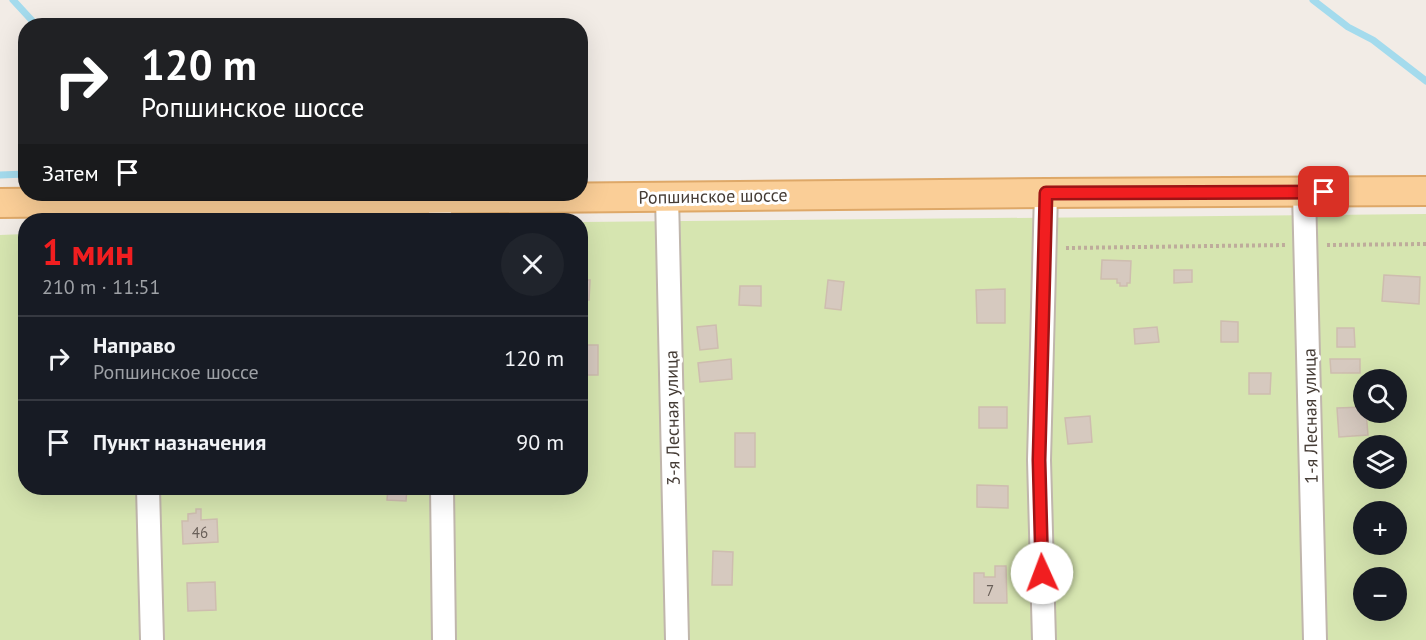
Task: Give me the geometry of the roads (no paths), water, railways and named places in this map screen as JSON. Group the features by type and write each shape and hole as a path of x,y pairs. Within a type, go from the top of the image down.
{"main road":[{"name":"Ропшинское шоссе","path":"588,201 667,196 1426,191"},
{"name":"Ропшинское шоссе","path":"0,203 141,211 440,210 586,201"}],"street":[{"name":"1-я Лесная улица","path":"1304,192 1316,640"},
{"path":"1044,640 1039,460 1046,193"},
{"name":"3-я Лесная улица","path":"667,196 677,640"},
{"path":"148,495 152,640"},
{"path":"442,495 444,640"}],"waterway":[{"path":"13,0 30,18"},
{"path":"1313,0 1348,27 1373,40 1426,81"},
{"path":"0,175 18,174"}]}
